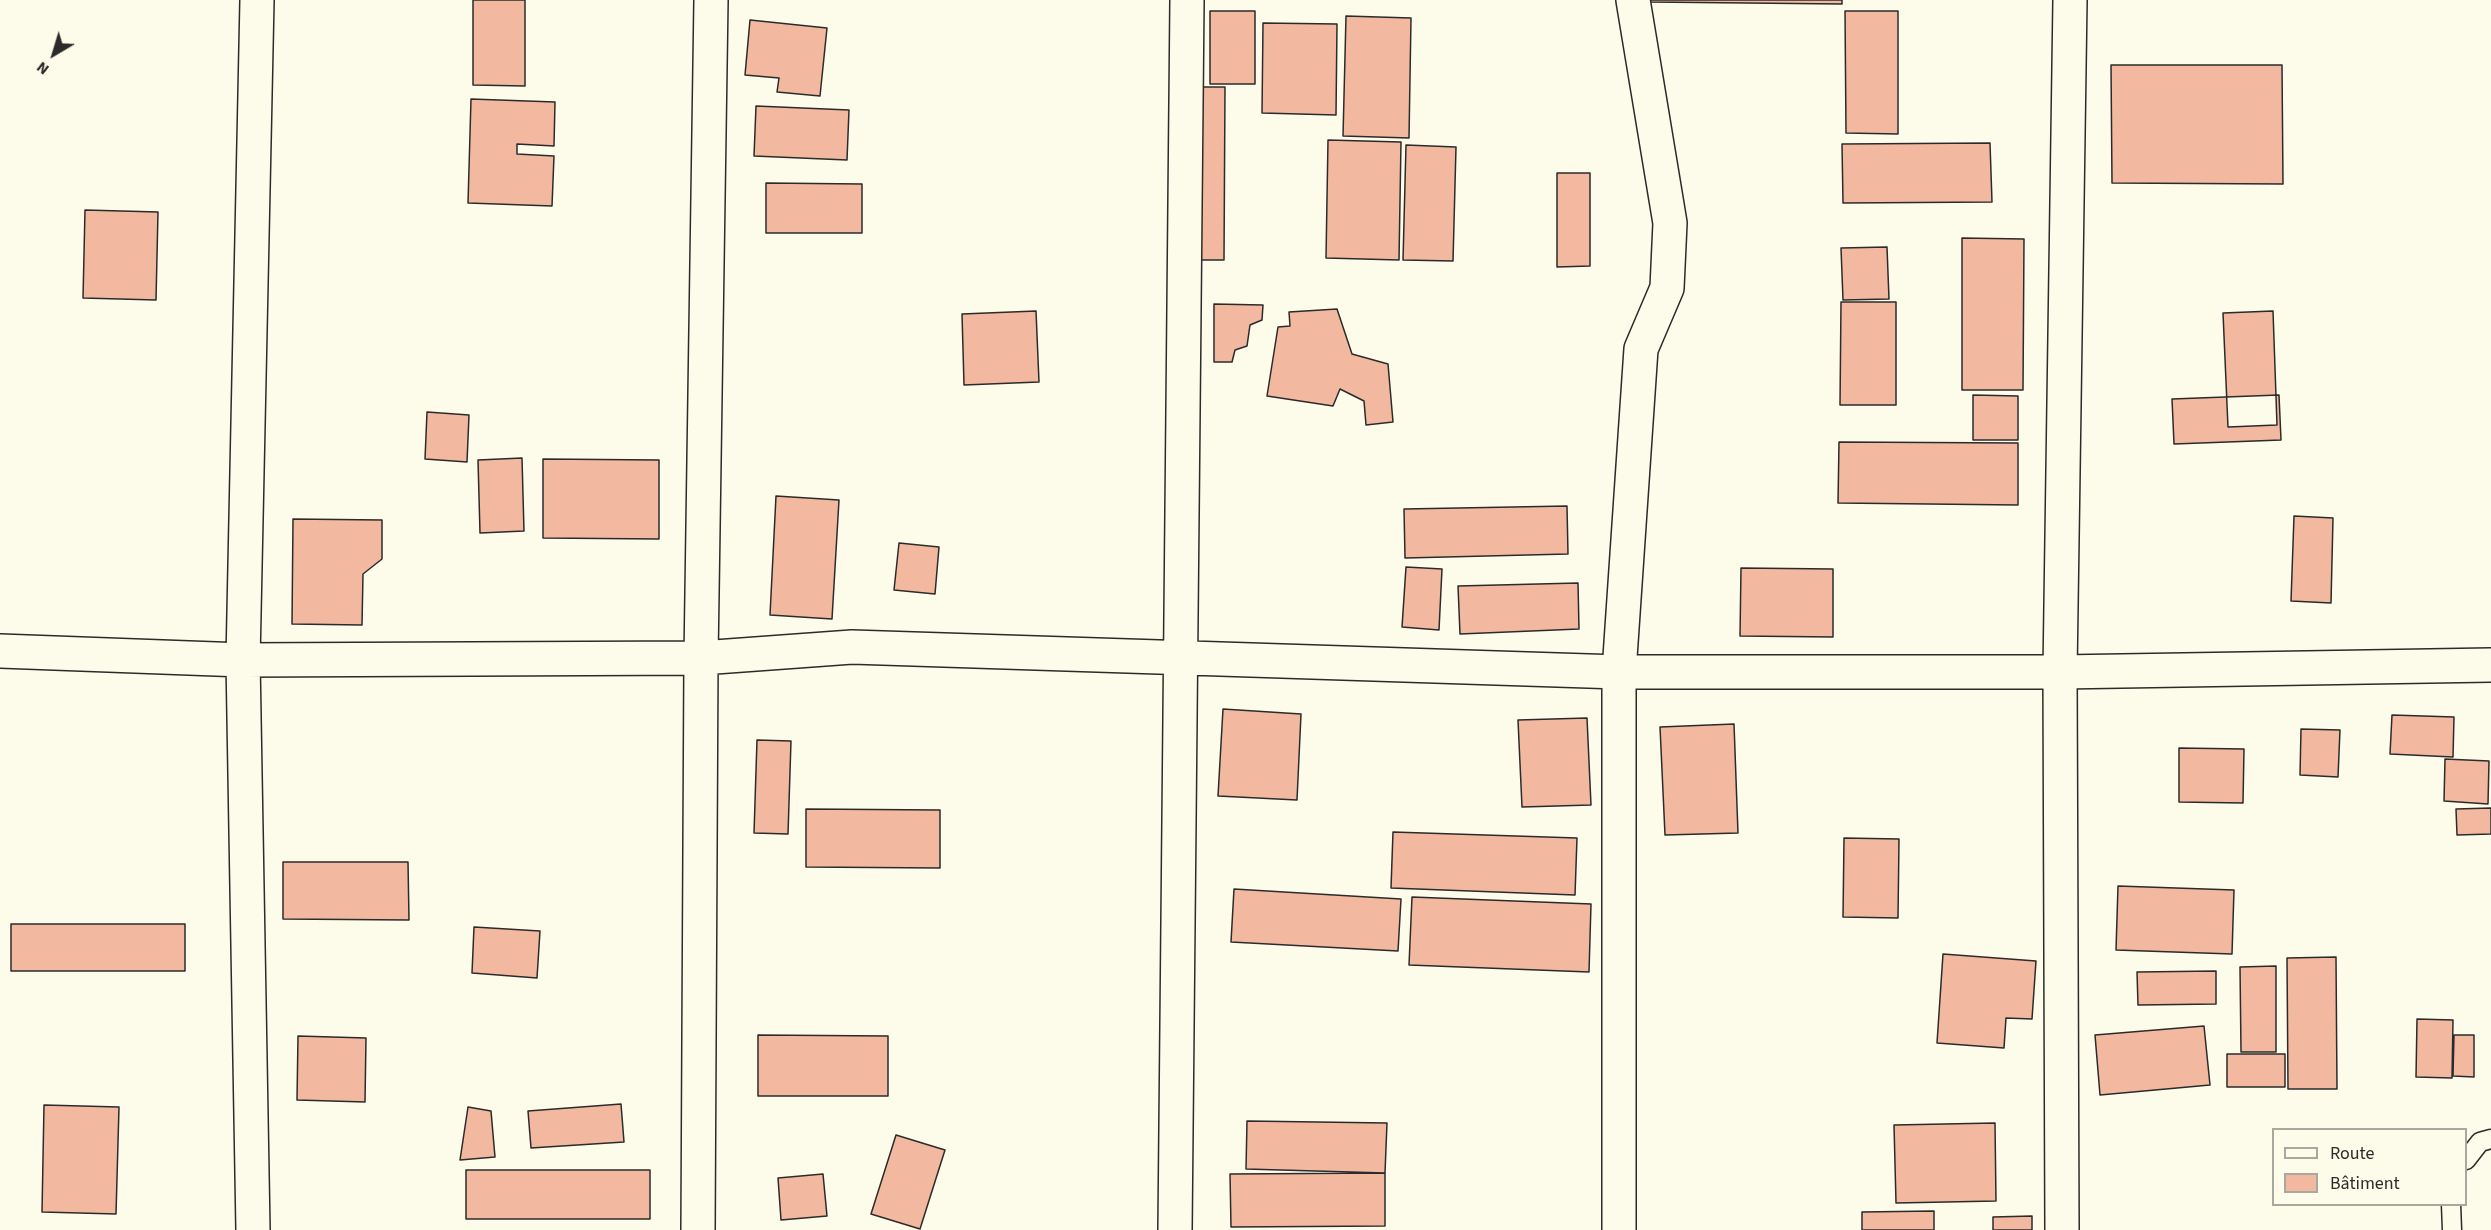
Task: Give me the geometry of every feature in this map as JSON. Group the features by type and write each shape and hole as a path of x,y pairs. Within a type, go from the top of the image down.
{"street":[{"path":"253,1230 243,660 257,0"},
{"path":"698,1230 701,658 711,0"},
{"path":"1175,1230 1187,0"},
{"path":"1619,1230 1619,672 1641,349 1667,288 1670,223 1633,0"},
{"path":"2062,1230 2060,672 2070,0"},
{"path":"0,651 243,660 701,658 852,647 1619,672 2060,672 2491,665"}],"lane":[{"path":"2467,1159 2480,1142 2491,1139"},
{"path":"2451,1206 2452,1230"}],"building":[{"path":"473,0 525,0 525,86 473,85"},
{"path":"1650,0 1842,0 1842,4 1650,2"},
{"path":"1210,11 1255,11 1255,84 1210,84"},
{"path":"1845,11 1898,11 1898,134 1846,133"},
{"path":"1346,16 1411,18 1409,138 1343,136"},
{"path":"750,20 827,28 820,96 777,92 779,78 745,75"},
{"path":"1263,23 1337,24 1336,115 1262,113"},
{"path":"2111,65 2282,65 2283,184 2112,183"},
{"path":"1194,87 1225,87 1224,260 1193,260"},
{"path":"471,99 555,102 554,146 517,144 517,154 554,156 552,206 468,203"},
{"path":"756,106 849,110 847,160 754,156"},
{"path":"1328,140 1401,142 1399,260 1326,258"},
{"path":"1990,143 1992,202 1843,203 1842,144"},
{"path":"1406,145 1456,147 1453,261 1403,260"},
{"path":"1557,173 1590,173 1590,266 1557,267"},
{"path":"766,183 862,184 862,233 766,233"},
{"path":"85,210 158,212 156,300 83,298"},
{"path":"1962,238 2024,239 2023,390 1962,390"},
{"path":"1887,247 1889,299 1843,300 1841,248"},
{"path":"1841,302 1896,302 1896,405 1840,405"},
{"path":"1214,304 1263,305 1262,320 1250,325 1247,346 1235,350 1232,362 1214,362"},
{"path":"1337,309 1352,354 1388,364 1393,422 1366,425 1364,401 1340,389 1333,406 1267,396 1278,327 1290,326 1289,312"},
{"path":"1036,311 1039,382 964,385 962,314"},
{"path":"2273,311 2277,425 2228,427 2223,313"},
{"path":"1973,395 2018,396 2018,440 1973,440"},
{"path":"2279,395 2281,440 2174,444 2172,399"},
{"path":"427,412 469,415 467,462 425,459"},
{"path":"1839,442 2018,443 2018,505 1838,503"},
{"path":"522,458 524,531 480,533 478,460"},
{"path":"543,459 659,460 659,539 543,538"},
{"path":"776,496 839,500 832,619 770,615"},
{"path":"1567,506 1568,554 1405,558 1404,509"},
{"path":"2294,516 2333,518 2331,603 2291,601"},
{"path":"293,519 382,520 382,559 363,574 362,625 292,624"},
{"path":"899,543 939,547 935,594 894,590"},
{"path":"1406,567 1442,569 1439,630 1402,627"},
{"path":"1741,568 1833,569 1833,637 1740,636"},
{"path":"1578,583 1579,629 1460,634 1458,586"},
{"path":"1223,709 1301,714 1297,800 1218,796"},
{"path":"2392,715 2454,717 2453,757 2390,754"},
{"path":"1587,718 1591,805 1522,807 1518,720"},
{"path":"1734,724 1738,833 1665,835 1660,727"},
{"path":"2301,729 2340,730 2338,777 2300,775"},
{"path":"757,740 791,741 788,834 754,833"},
{"path":"2179,748 2244,749 2243,803 2179,802"},
{"path":"2445,759 2489,761 2488,804 2444,801"},
{"path":"2491,808 2491,834 2457,835 2456,809"},
{"path":"806,809 940,810 940,868 806,867"},
{"path":"1393,832 1577,838 1575,895 1391,888"},
{"path":"1844,838 1899,839 1898,918 1843,917"},
{"path":"283,862 408,862 409,920 283,919"},
{"path":"2118,886 2234,890 2232,954 2116,950"},
{"path":"1234,889 1401,899 1398,951 1231,942"},
{"path":"1412,897 1591,904 1589,972 1409,965"},
{"path":"11,924 185,924 185,971 11,971"},
{"path":"474,927 540,931 537,978 472,973"},
{"path":"1943,954 2036,961 2032,1019 2006,1018 2004,1048 1937,1043"},
{"path":"2336,957 2337,1089 2288,1089 2287,958"},
{"path":"2276,966 2276,1052 2241,1052 2240,967"},
{"path":"2216,971 2216,1004 2138,1005 2137,972"},
{"path":"2417,1019 2453,1020 2452,1078 2416,1077"},
{"path":"2204,1026 2210,1085 2100,1095 2095,1035"},
{"path":"758,1035 888,1036 888,1096 758,1096"},
{"path":"2454,1035 2474,1035 2474,1077 2453,1076"},
{"path":"298,1036 366,1038 365,1102 297,1100"},
{"path":"2227,1054 2285,1054 2285,1087 2227,1087"},
{"path":"621,1104 624,1142 531,1148 528,1111"},
{"path":"44,1105 119,1107 116,1214 42,1212"},
{"path":"468,1107 491,1111 495,1157 460,1160"},
{"path":"1247,1121 1387,1123 1385,1173 1246,1169"},
{"path":"1995,1123 1996,1201 1896,1203 1894,1125"},
{"path":"896,1135 945,1150 920,1229 871,1214"},
{"path":"466,1170 650,1170 650,1219 466,1219"},
{"path":"1385,1173 1385,1226 1231,1227 1230,1174"},
{"path":"823,1174 827,1216 781,1220 778,1178"},
{"path":"1934,1211 1934,1230 1862,1230 1862,1212"},
{"path":"2032,1216 2032,1230 1993,1230 1993,1217"}]}
